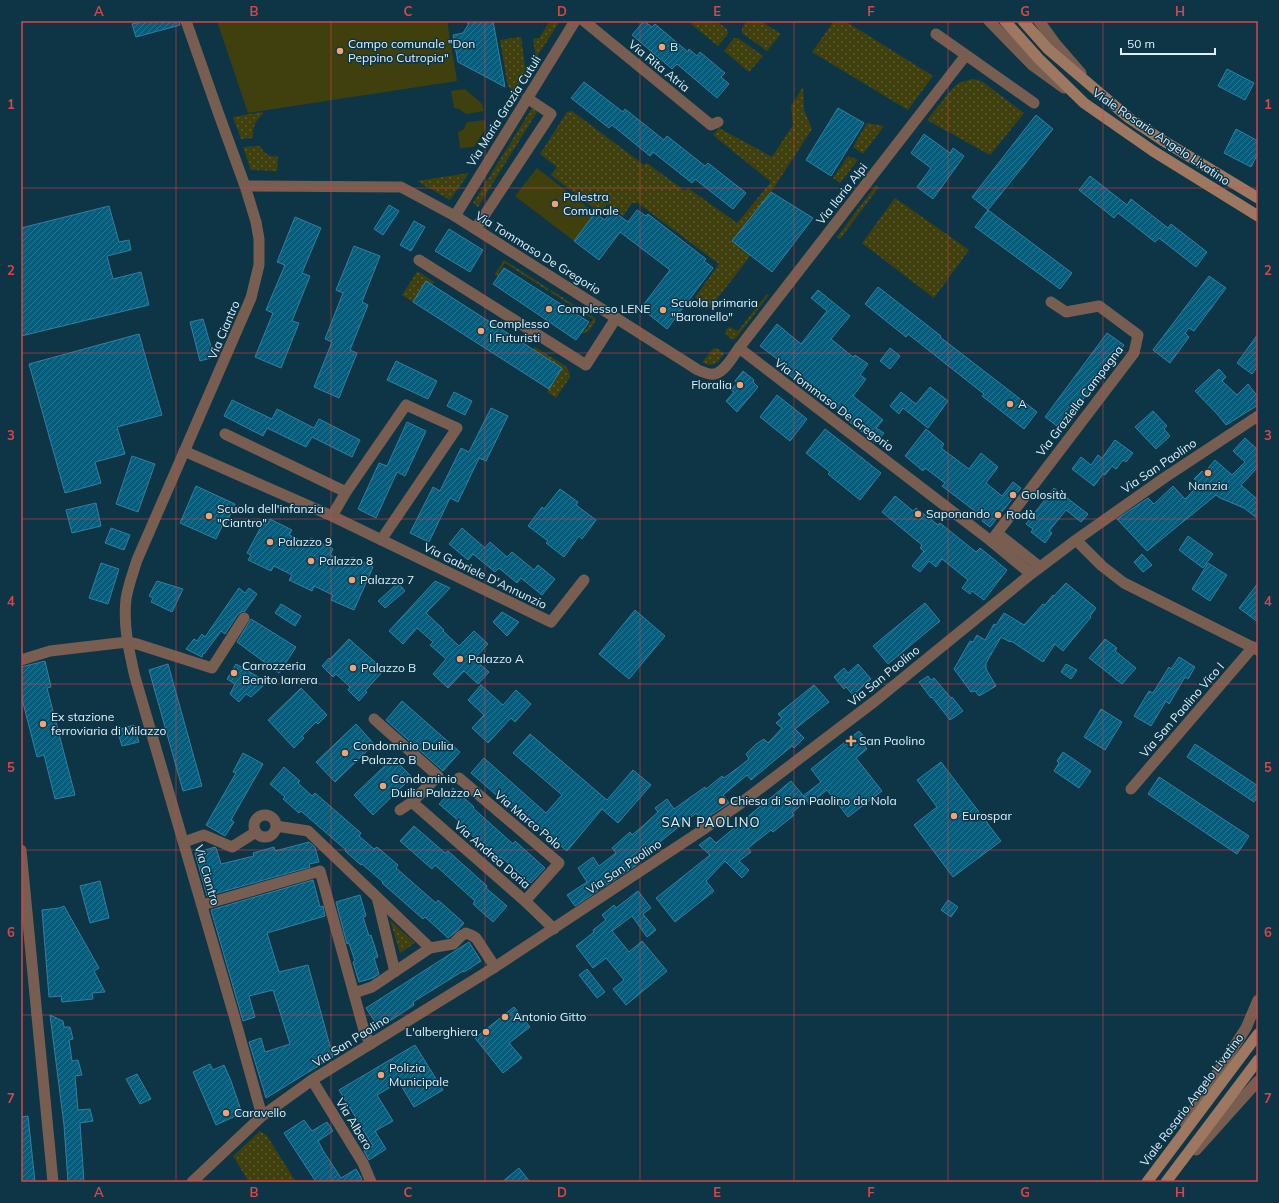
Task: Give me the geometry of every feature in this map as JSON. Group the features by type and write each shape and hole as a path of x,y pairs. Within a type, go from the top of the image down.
{"main road":[{"name":"Viale Rosario Angelo Livatino","path":"1005,21 1039,59 1084,103 1153,151 1258,216"},
{"name":"Viale Rosario Angelo Livatino","path":"1023,21 1048,49 1129,118 1162,140 1258,198"},
{"name":"Viale Rosario Angelo Livatino","path":"1147,1182 1258,1034"},
{"path":"1168,1180 1258,1060"}],"street":[{"name":"Via Ciantro","path":"186,21 246,186 256,222 259,240 259,265 251,298 137,560 127,598 125,619 127,642 135,677 184,842 262,1116"},
{"name":"Via Maria Grazia Cutuli","path":"455,216 575,21"},
{"name":"Via Rita Atria","path":"584,21 711,125 718,122"},
{"path":"989,21 1032,65 1084,103"},
{"path":"1039,21 1055,43 1094,89"},
{"path":"936,34 1034,103"},
{"name":"Via Ilaria Alpi","path":"739,348 966,55"},
{"path":"476,228 551,114 527,98"},
{"name":"Via Tommaso De Gregorio","path":"246,186 401,187 476,228 695,368 708,374 715,374 723,368 739,348 994,537 1040,567"},
{"path":"419,260 586,365 616,318"},
{"name":"Via Graziella Campagna","path":"994,537 1134,353 1138,335 1099,306 1066,312 1051,302"},
{"path":"332,516 346,492 406,405 457,428 381,540"},
{"name":"Via San Paolino","path":"192,1182 262,1116 312,1080 554,929 737,806 875,700 1030,574 1164,478 1258,416"},
{"path":"225,434 346,492"},
{"name":"Via Gabriele D'Annunzio","path":"184,451 332,516 551,622 584,580"},
{"name":"Via Tommaso De Gregorio","path":"994,537 1030,574"},
{"path":"1076,540 1102,566 1124,583 1255,648"},
{"path":"21,660 50,651 127,642 212,668 244,618"},
{"name":"Via San Paolino Vico I","path":"1131,789 1255,648"},
{"path":"374,719 438,776 412,802 400,810"},
{"name":"Via Marco Polo","path":"459,778 559,864 525,901"},
{"name":"Via Andrea Doria","path":"412,802 525,901 554,929"},
{"path":"265,815 270,816 274,820 276,826 274,832 268,836 261,836 256,832 254,826 255,821 259,816 265,815"},
{"path":"276,826 308,831 430,948"},
{"path":"184,842 204,835 232,847 256,832"},
{"path":"21,850 53,1182"},
{"path":"202,905 320,871 365,1034 371,1044"},
{"path":"376,896 395,972"},
{"path":"354,993 372,987 430,948 452,944 461,936 466,934 476,938 495,967"},
{"path":"1156,1170 1246,1028 1258,1000"},
{"name":"Via Albero","path":"312,1080 363,1163 371,1182"},
{"path":"1168,1180 1258,1081"}],"shaded area":[{"name":"Campo comunale \"Don Peppino Cutropia\"","path":"217,21 447,21 457,81 248,113"},
{"path":"550,21 560,21 536,58 533,39 539,38"},
{"path":"693,21 716,21 727,29 728,34 718,46 691,24"},
{"path":"747,21 761,21 781,34 767,51 742,33 742,28"},
{"path":"834,21 845,21 933,76 908,110 812,52"},
{"path":"521,37 526,74 515,91 508,87 500,40"},
{"path":"734,38 738,38 763,56 749,72 724,51"},
{"path":"972,79 983,82 1024,113 990,155 927,120 952,89 959,83"},
{"path":"803,87 804,110 812,129 771,192 751,255 710,308 695,297 719,264 638,203 632,203 623,216 607,204 600,213 551,175 557,167 540,154 567,112 572,111 644,165 647,163 685,191 688,188 737,223 771,182 713,135 719,128 772,157 793,125 791,106"},
{"path":"465,89 482,104 484,111 466,114 459,109 454,108 451,91"},
{"path":"532,108 537,112 478,207 473,203"},
{"path":"262,112 263,114 255,125 253,138 241,139 233,117"},
{"path":"485,120 486,128 474,147 460,148 458,132 464,129 467,122"},
{"path":"867,123 884,126 863,154 853,147"},
{"path":"260,146 267,154 278,156 277,171 251,170 243,147"},
{"path":"848,156 858,160 840,183 833,178"},
{"name":"Palestra Comunale","path":"537,168 595,213 574,241 515,196"},
{"path":"469,173 450,200 417,181"},
{"path":"876,185 879,187 840,239 837,237"},
{"path":"895,198 969,250 934,298 862,243"},
{"path":"504,260 549,289 548,291 505,263 498,274 498,278 495,274"},
{"path":"417,272 434,282 432,285 426,281 413,302 402,295"},
{"path":"551,290 596,319 588,331 581,333 586,330 593,319 550,292"},
{"path":"767,294 769,295 736,338 732,340 725,331 729,327 738,331"},
{"path":"535,347 567,367 570,374 570,377 556,398 547,392 562,368 533,349"},
{"path":"714,348 718,349 724,354 712,365 702,362 711,351"},
{"path":"390,920 415,943 400,953"},
{"path":"260,1131 267,1136 296,1182 249,1182 233,1156"}],"building":[{"path":"145,21 179,21 180,25 136,37 132,24"},
{"path":"468,21 493,21 505,87 458,62 453,35 463,33 468,25"},
{"path":"644,21 652,27 655,24 688,52 689,49 697,56 700,52 725,73 721,77 729,84 717,98 677,64 672,69 632,35"},
{"path":"1227,69 1254,83 1245,100 1218,86"},
{"path":"584,82 623,112 625,109 664,140 667,136 705,166 708,163 746,193 733,209 695,179 692,183 653,152 650,156 612,125 609,128 571,98"},
{"path":"838,108 864,123 831,176 806,160"},
{"path":"1036,115 1053,129 988,210 972,197"},
{"path":"1236,129 1258,141 1258,153 1251,167 1224,153"},
{"path":"924,134 950,153 953,148 964,156 933,199 917,187 931,168 911,153"},
{"path":"1090,176 1127,205 1131,199 1168,228 1171,224 1207,252 1196,267 1159,238 1155,242 1118,213 1114,218 1079,190"},
{"path":"771,192 813,218 772,272 732,241"},
{"path":"389,205 399,211 383,235 374,229"},
{"path":"109,206 119,242 129,240 131,250 107,256 113,279 141,272 149,305 21,336 21,228"},
{"path":"612,210 628,222 637,210 646,216 648,214 706,259 704,261 713,268 667,329 641,308 670,270 620,232 599,260 574,241 595,213 605,220"},
{"path":"988,210 1072,273 1060,289 975,227"},
{"path":"295,217 321,228 302,273 310,276 292,321 299,323 281,368 255,357 273,313 266,310 285,265 277,262"},
{"path":"414,221 425,227 411,251 400,245"},
{"path":"449,229 483,250 470,272 435,251"},
{"path":"354,246 380,256 362,302 368,305 350,350 357,353 339,398 314,387 332,342 325,339 343,293 336,290"},
{"name":"Complesso LENE","path":"504,268 589,322 576,340 493,284"},
{"path":"1209,276 1226,288 1194,331 1189,328 1185,333 1189,337 1170,363 1153,350"},
{"name":"Complesso I Futuristi","path":"426,281 562,368 549,389 413,302"},
{"path":"878,287 1037,412 1024,429 982,396 984,394 908,334 906,337 865,304"},
{"path":"818,290 850,316 831,339 853,357 855,355 868,364 860,375 866,379 853,396 883,420 876,428 884,433 876,443 847,420 849,417 800,378 798,382 782,369 785,365 760,346 777,324 801,344 827,311 811,298"},
{"path":"203,319 214,357 200,361 190,322"},
{"path":"1107,333 1124,345 1061,429 1045,417"},
{"path":"139,334 162,415 117,427 125,454 95,462 101,483 65,493 29,364"},
{"path":"1258,334 1258,366 1252,374 1237,363"},
{"path":"890,348 900,356 890,369 880,361"},
{"path":"396,361 437,381 428,399 387,380"},
{"path":"1219,369 1226,377 1222,381 1237,395 1248,384 1258,397 1258,405 1226,425 1195,391"},
{"path":"743,371 754,380 753,382 758,387 737,412 726,401 734,392 731,390 737,383 735,381"},
{"path":"930,387 948,401 928,428 903,408 899,414 890,406 901,392 916,404"},
{"path":"454,392 472,401 465,415 447,406"},
{"path":"777,395 807,419 790,441 760,417"},
{"path":"232,400 272,419 277,409 314,428 319,419 360,440 352,457 312,437 306,447 267,428 263,436 224,416"},
{"path":"491,408 508,416 486,461 479,458 458,502 450,498 429,542 410,533 433,487 440,491 461,448 469,452"},
{"path":"1153,411 1167,426 1164,429 1170,436 1156,449 1135,427"},
{"path":"407,422 426,431 405,476 397,472 376,518 358,509 379,463 387,466"},
{"path":"825,429 881,473 860,500 828,474 830,472 806,453"},
{"path":"926,429 944,444 941,448 969,469 981,453 998,467 986,483 1002,496 1013,482 1021,488 990,527 982,521 984,518 942,486 945,483 925,468 923,471 905,456"},
{"path":"1245,438 1258,450 1258,467 1241,485 1258,500 1258,519 1244,508 1216,495 1147,551 1117,519 1148,498 1154,504 1173,486 1185,499 1200,484 1194,479 1202,471 1204,473 1215,460 1232,475 1245,462 1233,451"},
{"path":"1115,440 1133,453 1126,462 1123,460 1116,469 1112,466 1105,475 1103,474 1094,486 1072,469 1081,457 1091,465 1098,455 1102,458"},
{"path":"132,456 155,464 138,512 116,504"},
{"path":"196,486 235,504 225,526 223,524 216,539 180,523"},
{"path":"1054,488 1088,514 1081,522 1066,510 1049,531 1052,533 1045,543 1031,532 1033,529 1026,524"},
{"path":"560,489 578,502 576,505 596,520 582,539 579,536 564,557 546,543 548,541 528,526 542,507 544,509"},
{"path":"895,496 913,511 916,508 938,525 940,523 976,552 980,548 1007,570 984,600 972,591 970,594 962,588 968,580 942,559 936,567 929,561 920,572 912,566 924,551 920,548 922,545 882,512"},
{"path":"96,503 101,526 72,533 66,510"},
{"path":"270,519 292,530 289,535 308,544 311,538 333,549 330,555 349,563 352,557 373,567 354,610 331,600 333,595 314,586 312,591 289,580 292,575 274,566 271,571 248,560 251,555 247,553 263,523 267,525"},
{"path":"111,528 130,535 124,550 105,543"},
{"path":"462,528 485,548 490,542 507,557 512,552 534,570 538,565 555,579 542,595 521,578 517,583 499,568 495,572 473,554 468,560 449,544"},
{"path":"1188,536 1213,554 1203,568 1179,550"},
{"path":"1142,554 1152,565 1143,572 1134,562"},
{"path":"101,563 119,569 108,604 89,598"},
{"path":"1208,563 1227,575 1210,601 1192,589"},
{"path":"157,581 183,589 172,612 151,602 153,598 149,596"},
{"path":"435,581 450,588 426,613 459,646 474,631 488,644 474,659 489,672 478,684 464,671 448,688 433,674 446,659 430,645 433,642 417,628 403,644 389,631"},
{"path":"398,583 405,591 385,608 378,601"},
{"path":"1066,583 1096,608 1090,616 1091,617 1063,651 1055,644 1043,662 1011,641 1010,642 1001,637 986,663 986,669 996,686 979,696 975,691 971,692 954,669 970,641 973,642 977,635 985,640 994,624 996,625 1004,613 1024,625 1043,604 1045,605"},
{"path":"1258,583 1258,622 1239,608"},
{"path":"239,588 245,593 249,588 257,594 245,611 238,614 225,634 221,631 204,654 203,653 202,657 186,649 194,639 197,641 202,634 205,637"},
{"path":"925,603 940,621 888,664 873,646"},
{"path":"281,604 301,616 295,626 275,613"},
{"path":"635,610 665,636 629,679 599,654"},
{"path":"502,612 519,622 507,636 493,622"},
{"path":"251,619 296,647 279,673 237,642"},
{"name":"Palazzo B","path":"349,639 384,670 365,691 367,692 359,701 348,690 350,687 336,674 333,677 322,666"},
{"path":"1105,639 1117,648 1115,651 1136,668 1122,684 1089,658"},
{"path":"1179,657 1195,667 1188,679 1185,677 1169,704 1166,701 1151,726 1134,716 1149,691 1153,693 1169,667 1171,669"},
{"path":"45,661 51,687 47,688 75,795 55,799 44,755 37,757 21,690 21,667"},
{"path":"168,664 202,786 183,791 149,670"},
{"path":"236,664 267,682 251,697 246,694 239,702 230,694 235,684 227,679"},
{"path":"858,664 871,679 853,695 846,687 844,689 834,677 844,668 848,673"},
{"path":"1066,664 1077,670 1071,679 1061,672"},
{"path":"928,676 931,680 934,678 963,711 950,720 919,682"},
{"path":"481,685 503,705 516,690 531,704 515,722 511,718 488,743 472,728 484,715 468,700"},
{"path":"814,685 829,702 795,729 804,738 794,748 792,746 751,780 747,775 723,795 729,803 702,821 696,813 636,861 638,864 575,906 567,895 587,882 578,868 593,857 599,866 616,853 612,848 630,832 632,835 645,824 658,812 655,808 667,799 674,809 705,787 706,789 722,776 724,778 739,767 749,759 746,754 756,744 764,739 768,743 782,728 776,723 782,718 778,714"},
{"path":"301,688 327,715 318,724 316,722 302,736 304,738 294,748 268,720"},
{"path":"402,701 460,752 443,771 386,720"},
{"path":"1101,709 1122,722 1105,750 1084,737"},
{"name":"Condominio Duilia - Palazzo B","path":"356,724 374,744 335,782 316,762"},
{"path":"134,725 139,742 122,746 117,730"},
{"path":"859,731 866,739 862,742 867,749 856,758 882,791 848,817 827,790 809,804 803,796 821,782 811,769"},
{"path":"530,734 607,800 633,770 651,785 618,823 602,809 567,851 536,825 534,828 471,773 484,758 546,813 562,795 513,753"},
{"path":"1195,744 1258,786 1258,796 1254,802 1187,757"},
{"path":"1063,752 1091,771 1079,788 1054,771 1059,763 1057,761"},
{"path":"243,753 263,764 231,820 234,822 225,836 206,825 236,773 233,772"},
{"name":"Condominio Duilia Palazzo A","path":"393,758 412,777 373,815 354,795"},
{"name":"Eurospar","path":"941,762 1001,841 953,877 914,825 937,807 917,780"},
{"path":"284,767 300,781 298,783 312,796 315,793 361,833 359,836 374,849 377,847 398,865 396,868 436,903 438,900 464,923 458,930 448,938 425,917 423,919 301,811 299,813 283,799 285,797 270,784"},
{"path":"1159,777 1249,836 1237,854 1148,794"},
{"path":"791,781 807,800 792,813 794,815 773,832 771,830 748,848 751,852 739,861 749,870 742,878 725,861 706,881 714,891 675,922 656,898 710,855 699,845 710,837 716,843"},
{"path":"453,788 513,844 515,841 545,868 531,883 501,857 499,859 459,824 460,822 439,804"},
{"path":"414,826 445,853 448,851 507,906 493,922 473,904 475,901 435,865 432,869 400,841"},
{"path":"309,842 315,847 319,862 309,864 310,867 207,896 195,853 215,847 221,864 254,856 253,853 274,847 275,851"},
{"path":"313,880 320,907 323,906 325,916 267,933 279,972 308,965 333,1057 266,1098 249,1042 261,1038 265,1052 290,1044 273,990 249,996 255,1017 243,1021 211,910"},
{"path":"100,881 109,918 90,923 80,886"},
{"path":"638,891 651,908 643,914 656,930 647,937 632,916 612,931 629,952 642,941 667,971 626,1005 613,989 624,980 606,958 593,968 576,946 594,932 593,930 606,920 602,915 614,905 616,908"},
{"path":"360,895 366,916 363,917 378,957 374,958 379,974 373,978 359,982 353,962 355,961 349,943 347,944 336,902"},
{"path":"948,900 958,907 951,917 941,910"},
{"path":"64,906 99,968 94,971 105,992 92,993 93,999 62,1002 61,996 49,997 42,910"},
{"path":"469,942 481,961 413,1002 414,1005 379,1028 366,1008"},
{"path":"587,969 605,992 597,998 579,975"},
{"path":"514,1007 530,1027 509,1043 522,1058 503,1073 475,1038"},
{"path":"50,1015 63,1021 64,1027 70,1027 73,1039 69,1040 72,1061 78,1060 82,1075 75,1076 78,1110 90,1109 93,1121 80,1123 84,1182 68,1182 64,1125"},
{"path":"415,1045 443,1090 414,1107 399,1082 377,1095 393,1121 375,1131 386,1149 369,1160 364,1151 373,1146 339,1090"},
{"path":"210,1064 213,1070 224,1065 242,1113 216,1125 193,1072"},
{"path":"137,1074 151,1099 140,1104 126,1079"},
{"path":"28,1116 35,1182 21,1182 21,1117"},
{"path":"304,1120 312,1131 327,1122 333,1131 318,1141 324,1152 341,1178 356,1169 362,1179 356,1182 316,1182 284,1133"},
{"path":"519,1168 530,1182 502,1182"}],"place":[{"name":"B","path":"662,47"},
{"name":"Campo comunale \"Don Peppino Cutropia\"","path":"340,51"},
{"name":"Palestra Comunale","path":"555,204"},
{"name":"Complesso LENE","path":"549,309"},
{"name":"Scuola primaria \"Baronello\"","path":"663,310"},
{"name":"Complesso I Futuristi","path":"481,331"},
{"name":"Floralia","path":"740,385"},
{"name":"A","path":"1010,404"},
{"name":"Nanzia","path":"1208,473"},
{"name":"Golosità","path":"1013,495"},
{"name":"Saponando","path":"918,514"},
{"name":"Rodà","path":"998,515"},
{"name":"Scuola dell'infanzia \"Ciantro\"","path":"209,516"},
{"name":"Palazzo 9","path":"270,542"},
{"name":"Palazzo 8","path":"311,561"},
{"name":"Palazzo 7","path":"352,580"},
{"name":"Palazzo A","path":"460,659"},
{"name":"Palazzo B","path":"353,668"},
{"name":"Carrozzeria Benito Iarrera","path":"234,673"},
{"name":"Ex stazione ferroviaria di Milazzo","path":"43,724"},
{"name":"San Paolino","path":"851,741"},
{"name":"Condominio Duilia - Palazzo B","path":"345,753"},
{"name":"Condominio Duilia Palazzo A","path":"383,786"},
{"name":"Chiesa di San Paolino da Nola","path":"722,801"},
{"name":"Eurospar","path":"954,816"},
{"name":"Antonio Gitto","path":"505,1017"},
{"name":"L'alberghiera","path":"486,1032"},
{"name":"Polizia Municipale","path":"381,1075"},
{"name":"Caravello","path":"226,1113"}],"district":[{"name":"SAN PAOLINO","path":"711,822"}]}
